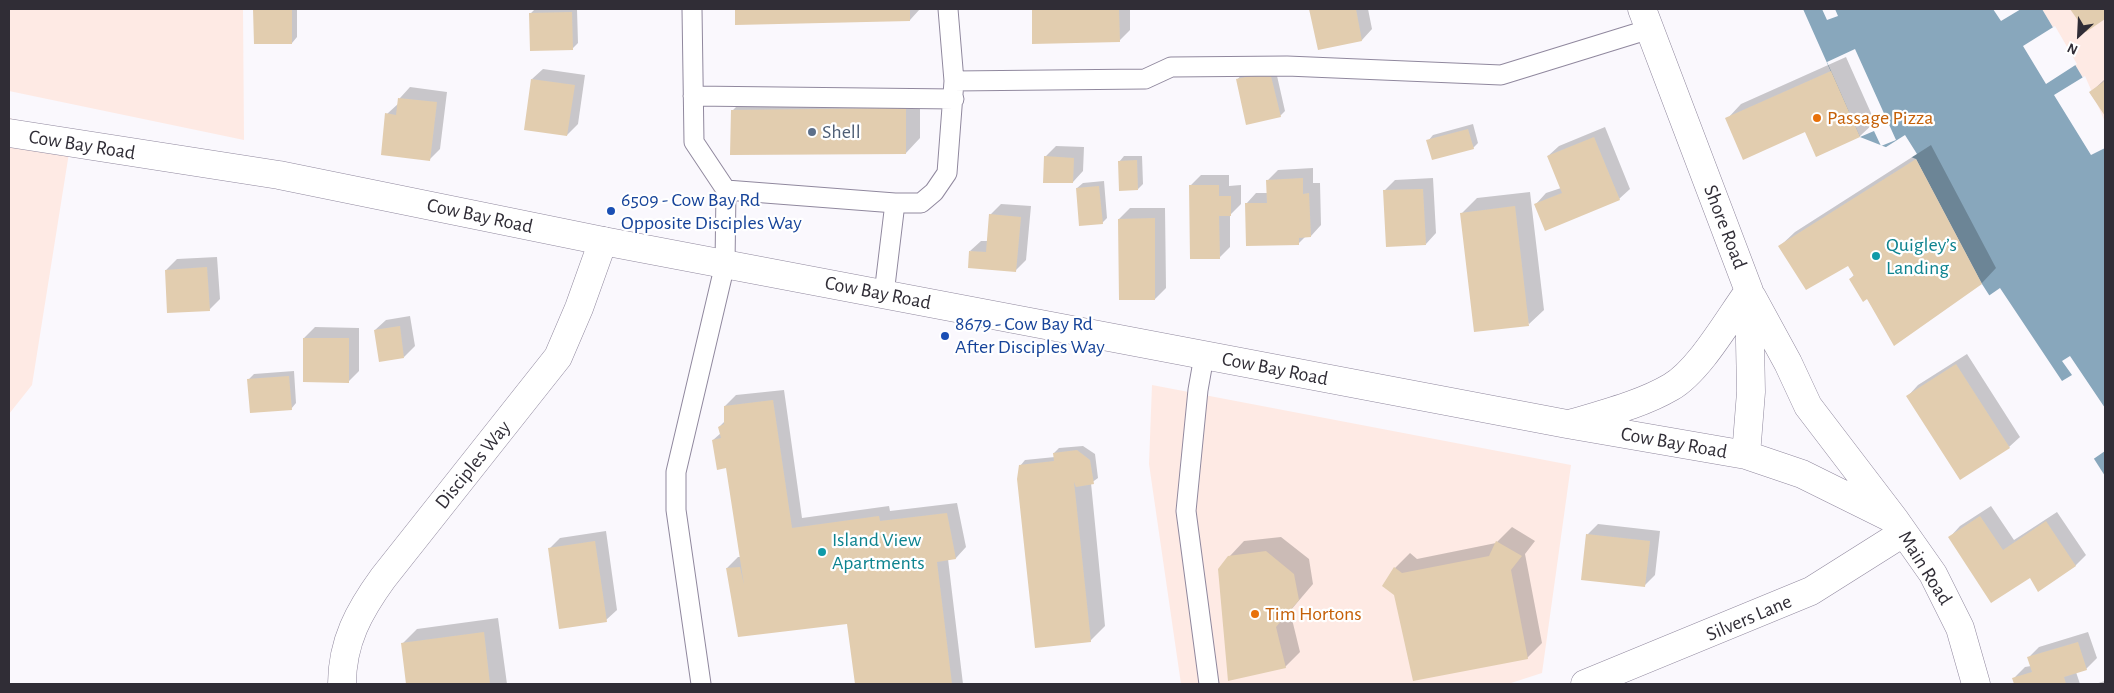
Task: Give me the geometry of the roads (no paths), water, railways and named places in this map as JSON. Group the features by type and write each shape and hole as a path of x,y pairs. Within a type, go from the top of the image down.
{"main road":[{"name":"Shore Road","path":"1646,19 1749,291 1751,392 1746,455"},
{"name":"Cow Bay Road","path":"9,133 280,175 603,241 1204,356 1567,424 1746,455"},
{"name":"Disciples Way","path":"342,684 342,665 346,648 351,629 360,612 383,578 558,357 579,308 603,241"},
{"path":"1567,424 1617,409 1672,386 1698,362 1749,291 1788,363 1808,406 1899,526"},
{"name":"Main Road","path":"1746,455 1802,474 1899,526 1934,574 1960,628 1976,684"},
{"name":"Silvers Lane","path":"1585,684 1811,591 1899,526"}],"lane":[{"path":"692,9 694,142 726,190 725,264 676,472 676,510 701,684"},
{"path":"726,190 895,203 922,203 934,192 947,173 954,90 948,9"},
{"path":"693,96 954,90 1145,78 1172,67 1287,66 1501,75 1646,19"},
{"path":"884,294 895,203"},
{"path":"1204,356 1196,409 1186,510 1209,684"}],"water":[{"path":"1803,9 2042,9 2083,78 2105,128 2105,476 1982,284 1916,159 1860,137"}],"place":[{"name":"Passage Pizza","path":"1817,118"},
{"name":"Shell","path":"812,132"},
{"name":"6509 - Cow Bay Rd Opposite Disciples Way","path":"611,211"},
{"name":"Quigley’s Landing","path":"1876,256"},
{"name":"8679 - Cow Bay Rd After Disciples Way","path":"945,336"},
{"name":"Island View Apartments","path":"822,552"},
{"name":"Tim Hortons","path":"1255,614"}]}
